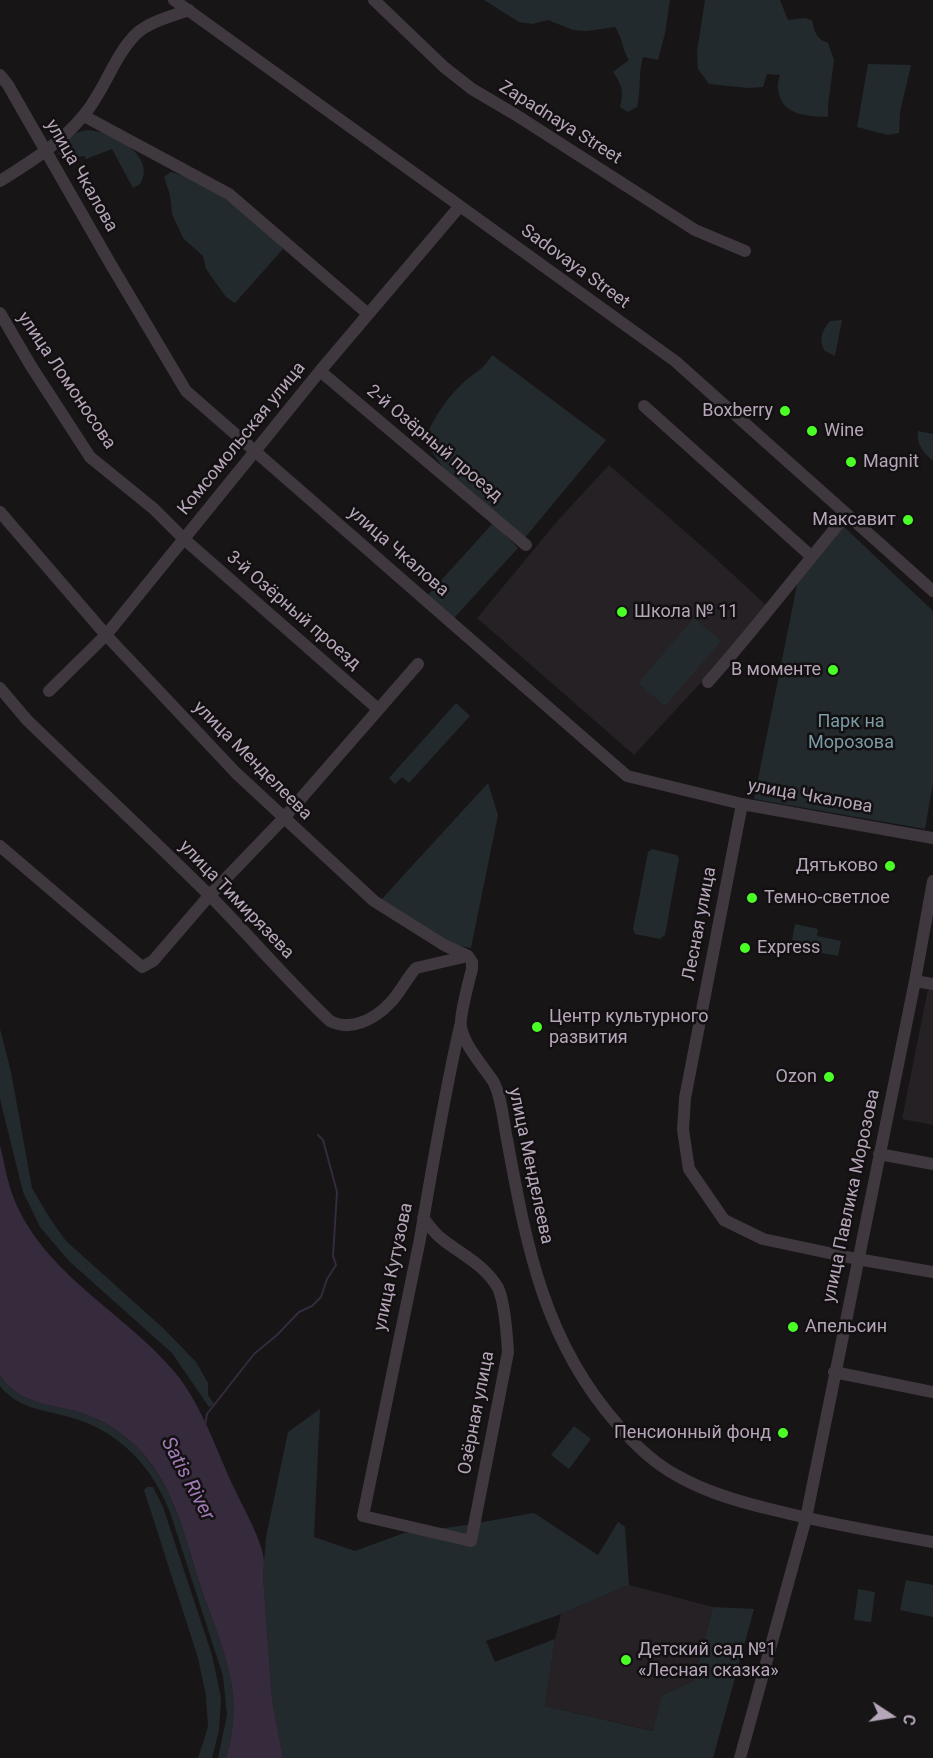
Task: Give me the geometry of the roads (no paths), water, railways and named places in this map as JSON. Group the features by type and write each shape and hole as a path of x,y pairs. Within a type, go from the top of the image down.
{"street":[{"name":"Sadovaya Street","path":"174,0 675,361 933,591"},
{"name":"Zapadnaya Street","path":"374,0 444,67 472,89 695,230 745,251"},
{"path":"0,181 46,152 84,116 121,54 136,34 159,21 189,10"},
{"name":"улица Чкалова","path":"0,75 8,85 186,391 627,776 742,804 933,838"},
{"path":"84,116 229,194 367,314"},
{"name":"Комсомольская улица","path":"49,691 106,635 367,314 460,206"},
{"name":"улица Ломоносова","path":"0,313 31,366 90,457 154,509 184,539"},
{"name":"2-й Озёрный проезд","path":"320,371 526,546"},
{"path":"644,406 812,556"},
{"name":"улица Менделеева","path":"0,512 106,635 195,731 284,819 374,901 444,945 468,956"},
{"path":"708,682 776,603 847,514"},
{"name":"3-й Озёрный проезд","path":"184,539 378,709"},
{"path":"0,846 142,967 153,961 209,896 284,819 418,664"},
{"name":"улица Тимирязева","path":"0,688 27,720 209,896 299,991 335,1024 358,1024 368,1020 390,1003 416,968 468,956"},
{"name":"Лесная улица","path":"742,804 685,1098 683,1130 689,1169 724,1220 763,1239 933,1272"},
{"name":"улица Павлика Морозова","path":"740,1758 806,1518 915,981 933,881"},
{"path":"460,1026 472,969 472,962 468,956"},
{"path":"915,981 933,984"},
{"name":"улица Менделеева","path":"460,1026 473,1052 494,1083 502,1112 521,1216 552,1322 571,1360 596,1400 627,1435 660,1466 733,1500 806,1518 933,1542"},
{"name":"улица Кутузова","path":"460,1026 363,1516 471,1541"},
{"path":"879,1154 933,1164"},
{"name":"Озёрная улица","path":"423,1218 441,1239 485,1270 499,1290 507,1332 508,1352 471,1541"},
{"path":"834,1372 933,1392"}],"water":[{"name":"Satis River","path":"0,1145 14,1199 31,1231 48,1254 68,1274 133,1330 173,1370 192,1397 208,1428 263,1554 272,1699 283,1758 226,1758 234,1711 228,1668 181,1525 164,1484 152,1465 138,1448 109,1425 84,1414 22,1396 14,1391 0,1375"}],"waterway":[{"path":"205,1425 207,1414 254,1354 277,1335 299,1312 312,1306 321,1297 327,1279 336,1265 333,1256 337,1192 323,1140 318,1135"}],"place":[{"name":"Boxberry","path":"785,411"},
{"name":"Wine","path":"812,431"},
{"name":"Magnit","path":"851,462"},
{"name":"Максавит","path":"908,520"},
{"name":"Школа № 11","path":"622,612"},
{"name":"В моменте","path":"833,670"},
{"name":"Дятьково","path":"890,866"},
{"name":"Темно-светлое","path":"752,898"},
{"name":"Express","path":"745,948"},
{"name":"Центр культурного развития","path":"537,1027"},
{"name":"Ozon","path":"829,1077"},
{"name":"Апельсин","path":"793,1327"},
{"name":"Пенсионный фонд","path":"783,1433"},
{"name":"Детский сад №1 «Лесная сказка»","path":"626,1660"}],"park label":[{"name":"Парк на Морозова","path":"851,732"}]}
